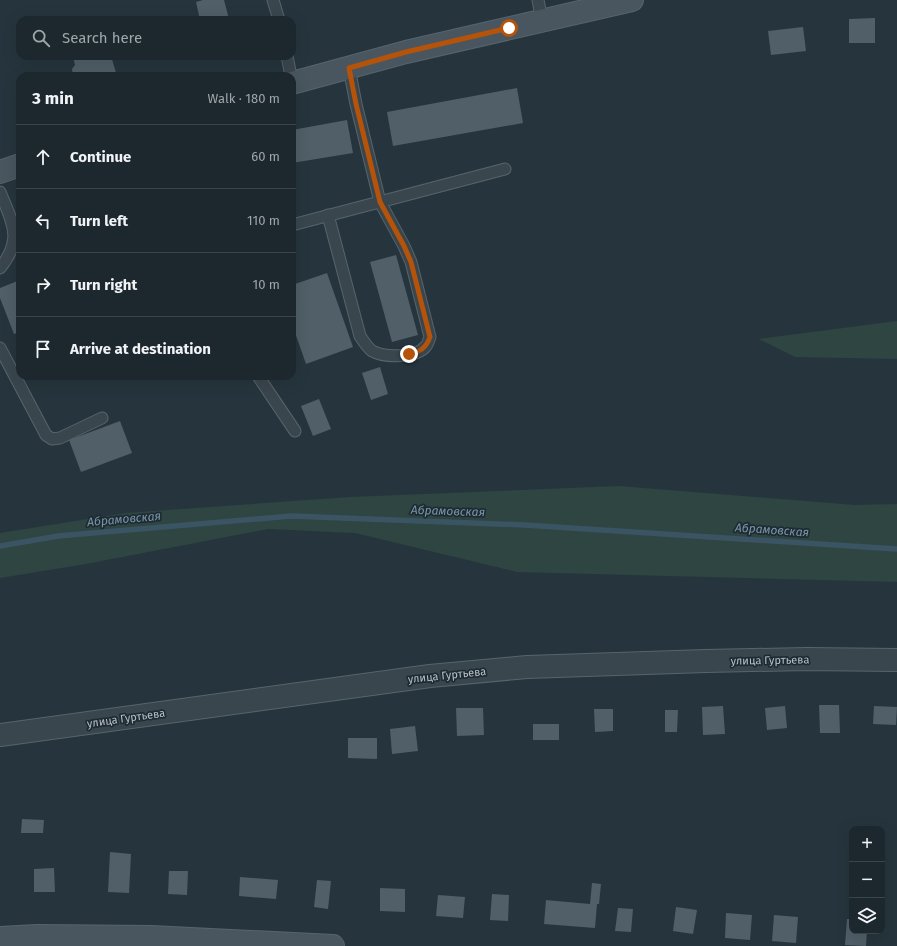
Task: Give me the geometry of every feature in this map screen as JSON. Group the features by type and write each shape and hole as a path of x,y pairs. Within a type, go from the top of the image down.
{"street":[{"path":"296,82 413,50 540,10 632,0"},
{"path":"0,172 16,166"},
{"name":"улица Гуртьева","path":"0,735 430,676 527,667 806,659 897,660"},
{"path":"0,938 37,936 151,937 333,946"}],"lane":[{"path":"273,0 278,16"},
{"path":"288,60 290,72"},
{"path":"328,216 360,336 366,346 374,352 387,355 401,356 418,352 427,345 430,337 411,262 380,202 356,104 349,68"},
{"path":"296,224 505,169"},
{"path":"0,192 12,222 15,234 12,248 0,268"},
{"path":"0,348 16,378"},
{"path":"17,380 46,435 52,439 60,438 102,418"},
{"path":"261,380 295,431"}],"green space":[{"path":"897,321 897,359 795,357 759,339"},
{"path":"619,486 855,505 897,504 897,582 517,572 355,533 268,529 86,564 0,578 0,533 125,513 350,497"}],"building":[{"path":"203,0 224,0 228,16 199,16 196,2"},
{"path":"875,18 875,43 849,43 849,19"},
{"path":"803,27 806,51 771,55 768,31"},
{"path":"74,60 112,60 116,72 72,72 72,69 75,65"},
{"path":"517,88 523,123 393,146 387,112"},
{"path":"347,120 353,153 296,162 296,129"},
{"path":"396,255 418,335 392,342 370,262"},
{"path":"327,273 353,347 306,364 296,335 296,284"},
{"path":"16,282 16,333 14,334 0,298 0,288"},
{"path":"380,367 388,394 371,400 362,373"},
{"path":"319,399 331,429 313,436 301,406"},
{"path":"120,421 132,453 81,472 69,440"},
{"path":"819,705 839,705 840,733 820,733"},
{"path":"723,706 725,734 703,735 702,707"},
{"path":"785,706 787,728 767,730 765,708"},
{"path":"874,706 897,707 896,725 873,724"},
{"path":"456,708 483,708 484,735 457,736"},
{"path":"594,709 613,709 613,731 595,732"},
{"path":"665,710 678,710 677,732 665,732"},
{"path":"533,724 559,724 559,740 533,740"},
{"path":"415,726 418,751 392,754 390,729"},
{"path":"348,738 377,738 377,759 348,758"},
{"path":"22,819 44,820 43,833 21,833"},
{"path":"110,852 131,854 129,893 108,892"},
{"path":"54,868 55,892 34,892 34,869"},
{"path":"169,871 188,871 187,895 168,894"},
{"path":"240,877 278,880 276,899 239,896"},
{"path":"317,880 331,881 328,909 314,907"},
{"path":"592,883 601,884 599,904 597,904 595,928 544,924 546,900 590,904"},
{"path":"380,888 405,889 405,912 380,911"},
{"path":"492,894 509,895 508,921 490,920"},
{"path":"438,895 465,897 463,918 436,916"},
{"path":"676,907 697,910 693,934 673,931"},
{"path":"618,908 633,909 631,932 615,931"},
{"path":"726,913 752,915 750,940 725,938"},
{"path":"774,915 798,917 796,943 772,941"},
{"path":"847,919 849,919 849,934 867,934 866,946 845,945"}],"waterway":[{"name":"Абрамовская","path":"0,546 58,536 291,516 525,525 897,549"}],"route":[{"path":"409,354 418,352 427,345 430,337 411,262 380,202 356,104 349,68 406,52 509,28"}]}
